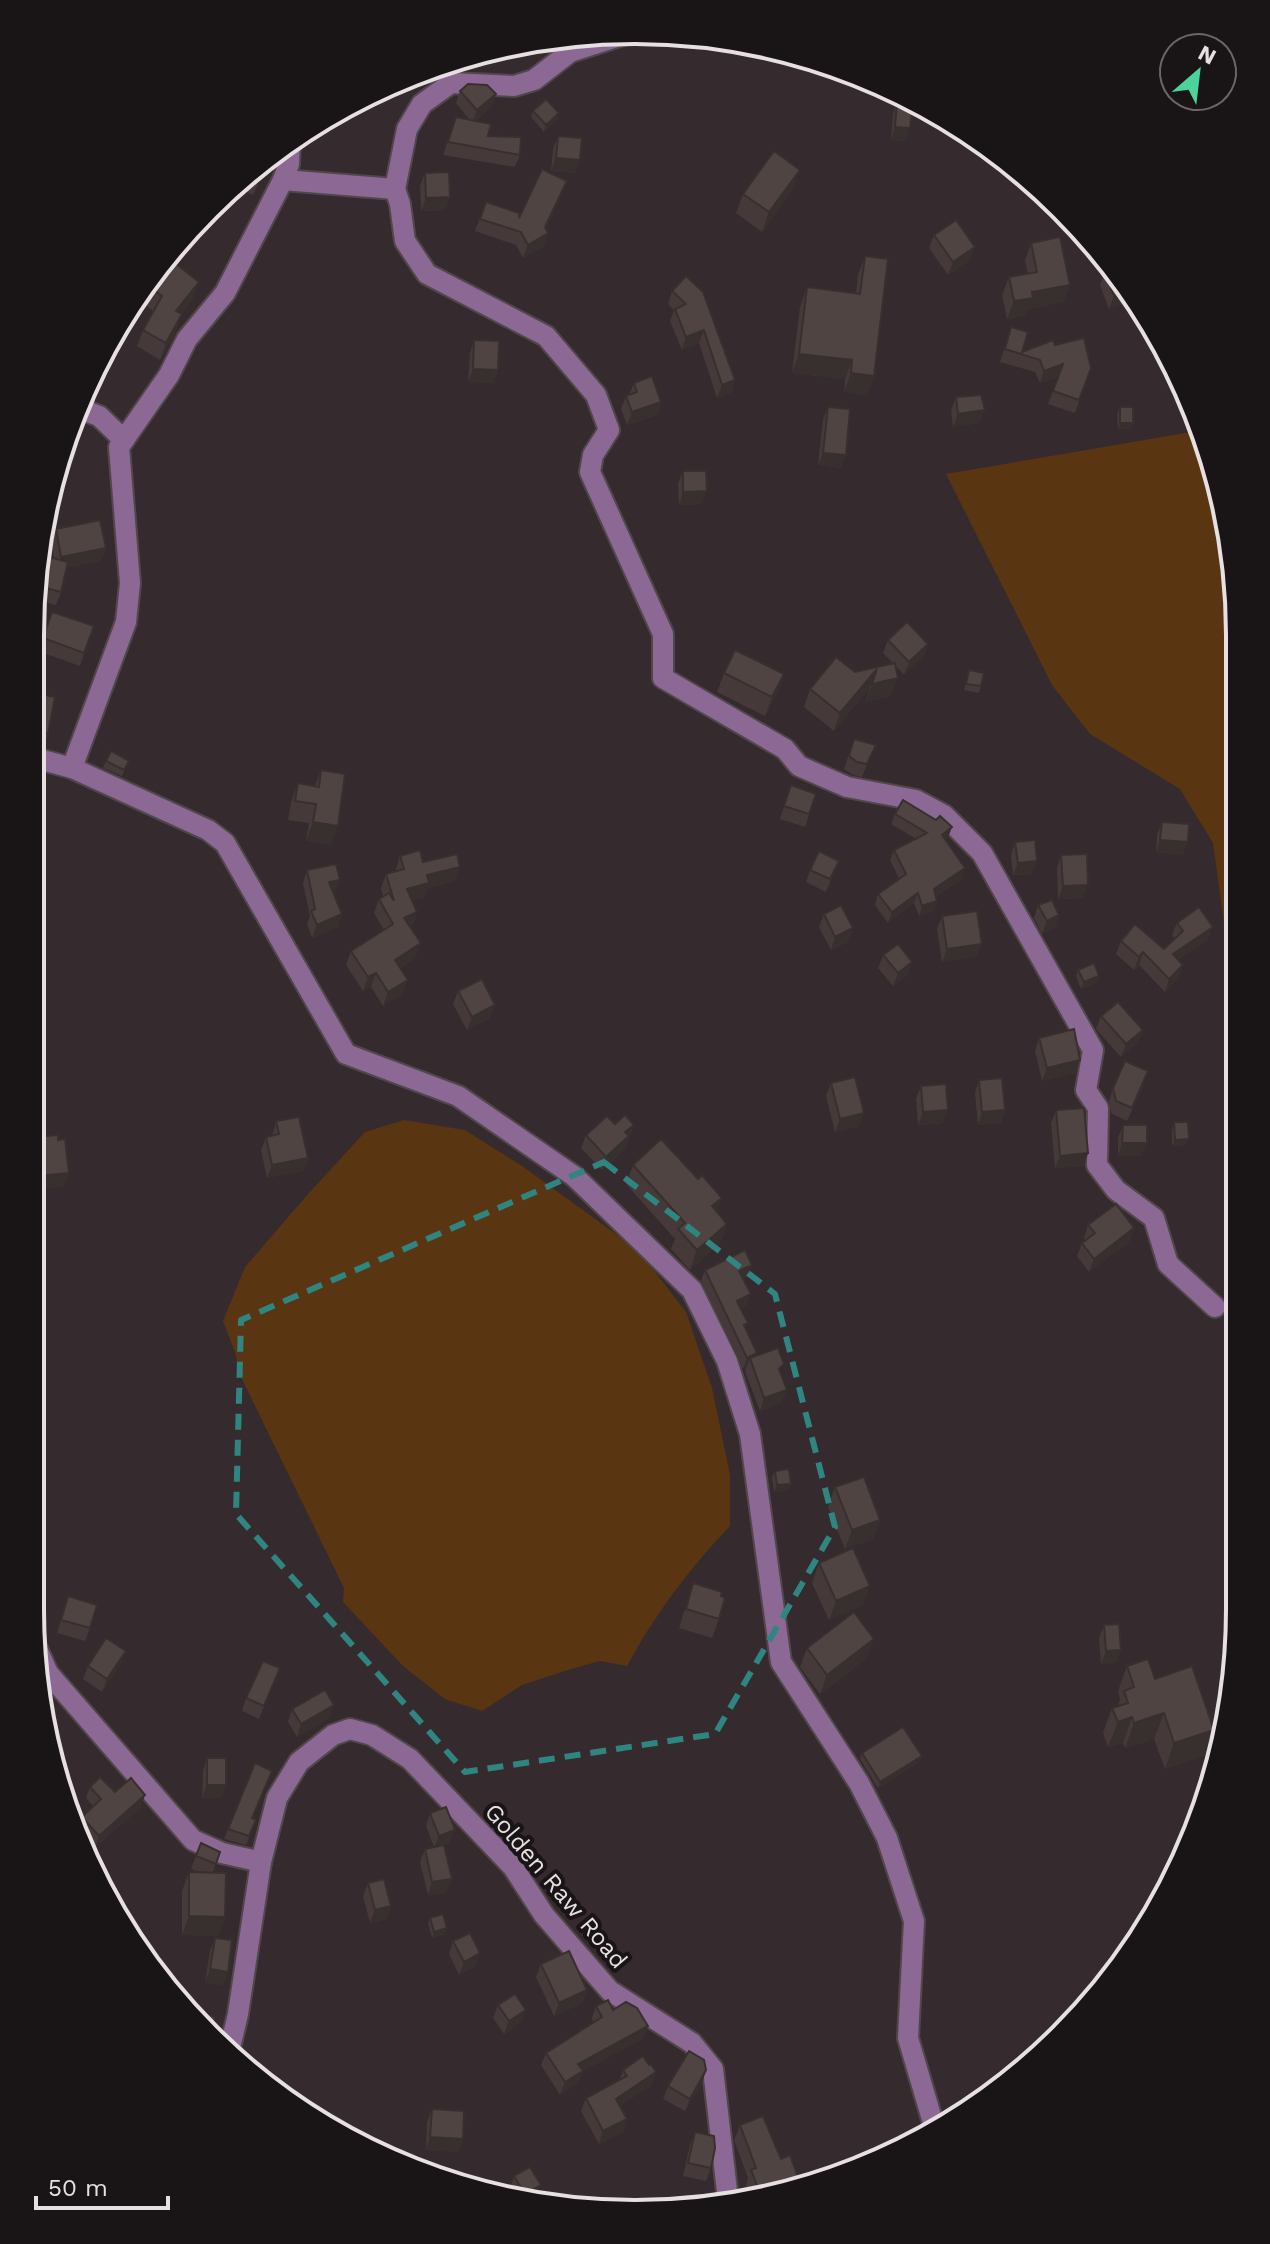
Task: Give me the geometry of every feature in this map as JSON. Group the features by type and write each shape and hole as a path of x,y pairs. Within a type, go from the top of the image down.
{"street":[{"path":"590,46 570,52 534,80 514,86 451,83 422,104 407,129 395,189 405,241 427,274 546,336 596,395 609,430 593,455 590,472 663,634 663,678 785,749 799,766 847,787 916,800 944,815 982,853 1093,1050 1086,1090 1098,1108 1097,1165 1116,1190 1154,1218 1168,1264 1215,1307"},
{"path":"72,768 126,622 130,583 119,447 169,375 187,339 225,293 283,180 289,156"},
{"path":"283,180 395,189"},
{"path":"88,412 99,416 124,440"},
{"path":"44,760 72,768 208,830 225,843 346,1054 458,1096 574,1176 692,1290 727,1361 750,1434 781,1662 859,1783 887,1838 914,1921 908,2038 932,2120"},
{"path":"48,1672 193,1840 222,1853 261,1862"},
{"name":"Golden Raw Road","path":"232,2041 261,1862 277,1798 299,1762 333,1735 350,1729 372,1735 410,1759 513,1867 544,1915 610,1991 692,2043 713,2069 727,2193"}],"highlighted area":[{"path":"604,1162 775,1294 835,1527 715,1734 465,1772 236,1514 241,1320"}],"shaded area":[{"path":"1190,432 1215,520 1225,596 1226,939 1213,843 1180,789 1090,734 1052,685 946,474"},
{"path":"404,1120 465,1130 522,1166 638,1250 686,1312 712,1388 730,1475 730,1526 674,1593 627,1666 600,1661 571,1669 522,1685 482,1711 445,1699 403,1666 343,1602 344,1588 240,1375 223,1321 245,1267 309,1193 365,1132"}],"building":[{"path":"468,84 487,85 496,94 477,110 460,91"},
{"path":"546,99 559,113 546,125 533,111"},
{"path":"897,105 912,113 910,128 895,127"},
{"path":"456,117 491,124 488,136 521,137 520,155 448,142"},
{"path":"558,136 582,138 580,160 556,158"},
{"path":"774,151 800,170 769,212 743,194"},
{"path":"542,169 567,181 545,227 548,233 528,245 521,232 480,219 486,202 519,213 519,218"},
{"path":"449,172 450,197 426,198 425,173"},
{"path":"956,220 975,247 953,262 934,235"},
{"path":"1060,237 1070,285 1032,292 1033,298 1014,301 1009,277 1037,272 1031,243"},
{"path":"865,256 888,259 874,376 851,373 852,360 799,354 807,287 860,294"},
{"path":"176,264 199,282 176,311 182,314 166,343 143,330 162,296 155,291"},
{"path":"686,276 703,292 735,380 722,385 704,330 686,337 675,309 686,304 672,291"},
{"path":"1011,327 1028,332 1022,352 1053,340 1055,345 1084,338 1091,368 1079,400 1053,391 1063,364 1044,371 1040,360 1005,349"},
{"path":"474,340 499,341 498,370 473,369"},
{"path":"652,376 661,402 632,412 626,396 637,392 634,383"},
{"path":"981,395 985,410 958,414 956,397"},
{"path":"828,407 850,409 846,455 823,453"},
{"path":"1120,407 1133,407 1133,423 1120,423"},
{"path":"683,471 706,471 707,491 683,492"},
{"path":"100,520 106,548 61,557 56,529"},
{"path":"49,557 68,562 61,592 46,588"},
{"path":"52,612 94,626 84,653 44,638"},
{"path":"907,622 928,644 909,662 888,640"},
{"path":"735,650 784,674 772,697 724,673"},
{"path":"836,657 855,672 895,663 898,678 872,684 877,669 840,713 810,689"},
{"path":"969,670 984,673 981,686 966,684"},
{"path":"44,695 55,697 48,734 44,733"},
{"path":"854,739 876,745 867,764 849,756"},
{"path":"111,751 129,761 124,770 106,761"},
{"path":"321,770 345,774 338,826 313,822 316,804 295,801 298,783 319,787"},
{"path":"791,785 816,794 809,814 784,806"},
{"path":"903,800 936,820 940,816 952,827 942,835 965,868 934,889 937,901 922,906 918,893 892,912 878,894 906,874 894,850 927,833 895,814"},
{"path":"1162,822 1189,824 1188,842 1160,840"},
{"path":"1035,840 1037,861 1018,863 1015,842"},
{"path":"420,850 423,862 457,854 460,867 427,875 429,883 407,889 417,912 404,918 421,943 395,960 408,980 388,992 376,973 368,977 351,951 393,924 379,899 389,893 394,901 386,874 404,869 400,856"},
{"path":"819,851 839,861 830,879 810,870"},
{"path":"1087,854 1088,885 1063,886 1061,855"},
{"path":"336,864 340,880 329,882 342,914 317,925 311,911 315,909 307,870"},
{"path":"1052,900 1059,915 1047,921 1038,905"},
{"path":"841,905 853,928 835,937 824,914"},
{"path":"1199,907 1213,927 1173,954 1183,965 1169,979 1143,952 1139,957 1121,941 1135,924 1164,949 1183,931 1177,923"},
{"path":"977,911 982,944 947,949 942,916"},
{"path":"898,944 912,962 898,973 883,955"},
{"path":"1094,963 1099,976 1084,982 1078,970"},
{"path":"482,979 495,1005 472,1017 458,991"},
{"path":"1118,1002 1143,1030 1126,1044 1101,1016"},
{"path":"1074,1029 1080,1060 1047,1068 1039,1038"},
{"path":"1125,1061 1148,1071 1132,1108 1116,1101 1113,1088"},
{"path":"855,1077 864,1113 840,1119 831,1083"},
{"path":"1002,1078 1005,1110 982,1112 979,1080"},
{"path":"946,1084 948,1110 923,1112 921,1086"},
{"path":"1084,1108 1088,1153 1060,1156 1056,1110"},
{"path":"625,1115 634,1125 625,1132 629,1136 606,1157 586,1135 607,1116 615,1124"},
{"path":"299,1117 308,1158 272,1165 266,1137 279,1134 276,1121"},
{"path":"1174,1122 1188,1122 1189,1139 1175,1140"},
{"path":"1123,1125 1147,1125 1147,1143 1122,1143"},
{"path":"58,1135 58,1140 65,1139 69,1173 44,1175 44,1136"},
{"path":"661,1139 698,1179 702,1175 722,1198 712,1206 727,1224 697,1250 678,1229 685,1223 633,1165"},
{"path":"1116,1204 1134,1228 1094,1259 1082,1243 1095,1233 1088,1225"},
{"path":"745,1250 752,1265 739,1271 751,1294 737,1301 757,1353 747,1358 705,1270"},
{"path":"778,1348 784,1364 779,1369 787,1390 764,1398 750,1358"},
{"path":"789,1469 791,1484 777,1485 775,1471"},
{"path":"864,1477 880,1520 852,1530 835,1487"},
{"path":"853,1548 870,1586 836,1601 819,1563"},
{"path":"693,1583 722,1592 721,1596 725,1598 719,1619 686,1609"},
{"path":"68,1596 97,1605 90,1628 61,1620"},
{"path":"854,1612 874,1639 827,1675 807,1648"},
{"path":"1119,1624 1121,1650 1106,1651 1104,1625"},
{"path":"106,1638 126,1651 107,1679 88,1666"},
{"path":"1148,1659 1155,1679 1192,1666 1214,1730 1174,1743 1164,1713 1134,1723 1132,1717 1118,1722 1112,1708 1128,1703 1124,1691 1134,1687 1127,1666"},
{"path":"263,1661 280,1668 264,1706 246,1698"},
{"path":"325,1690 334,1705 301,1724 292,1709"},
{"path":"903,1727 922,1756 880,1782 862,1753"},
{"path":"207,1758 226,1758 226,1785 207,1785"},
{"path":"255,1763 272,1771 252,1818 256,1820 249,1836 228,1829"},
{"path":"100,1777 115,1792 131,1778 145,1795 99,1836 82,1817 101,1799 90,1787"},
{"path":"446,1807 455,1830 439,1836 430,1813"},
{"path":"201,1843 220,1852 216,1864 196,1856"},
{"path":"444,1845 452,1879 432,1882 425,1849"},
{"path":"189,1872 226,1873 225,1917 189,1916"},
{"path":"384,1879 391,1906 375,1910 368,1883"},
{"path":"443,1914 447,1928 434,1932 430,1918"},
{"path":"470,1933 480,1953 464,1962 453,1941"},
{"path":"215,1938 232,1940 228,1972 210,1969"},
{"path":"569,1951 587,1990 559,2003 541,1964"},
{"path":"515,1994 526,2010 509,2021 498,2005"},
{"path":"608,2000 613,2010 626,2002 637,2008 648,2026 578,2064 583,2071 565,2082 546,2053 602,2017 596,2006"},
{"path":"689,2051 704,2060 706,2070 690,2099 668,2086"},
{"path":"643,2056 656,2072 616,2099 627,2119 603,2131 586,2098 627,2076 623,2070"},
{"path":"432,2109 464,2111 463,2139 430,2137"},
{"path":"763,2116 781,2159 790,2155 798,2177 758,2187 751,2170 756,2168 740,2125"},
{"path":"695,2132 714,2136 711,2168 688,2163"},
{"path":"530,2167 541,2185 531,2191 522,2189 514,2176"}]}
